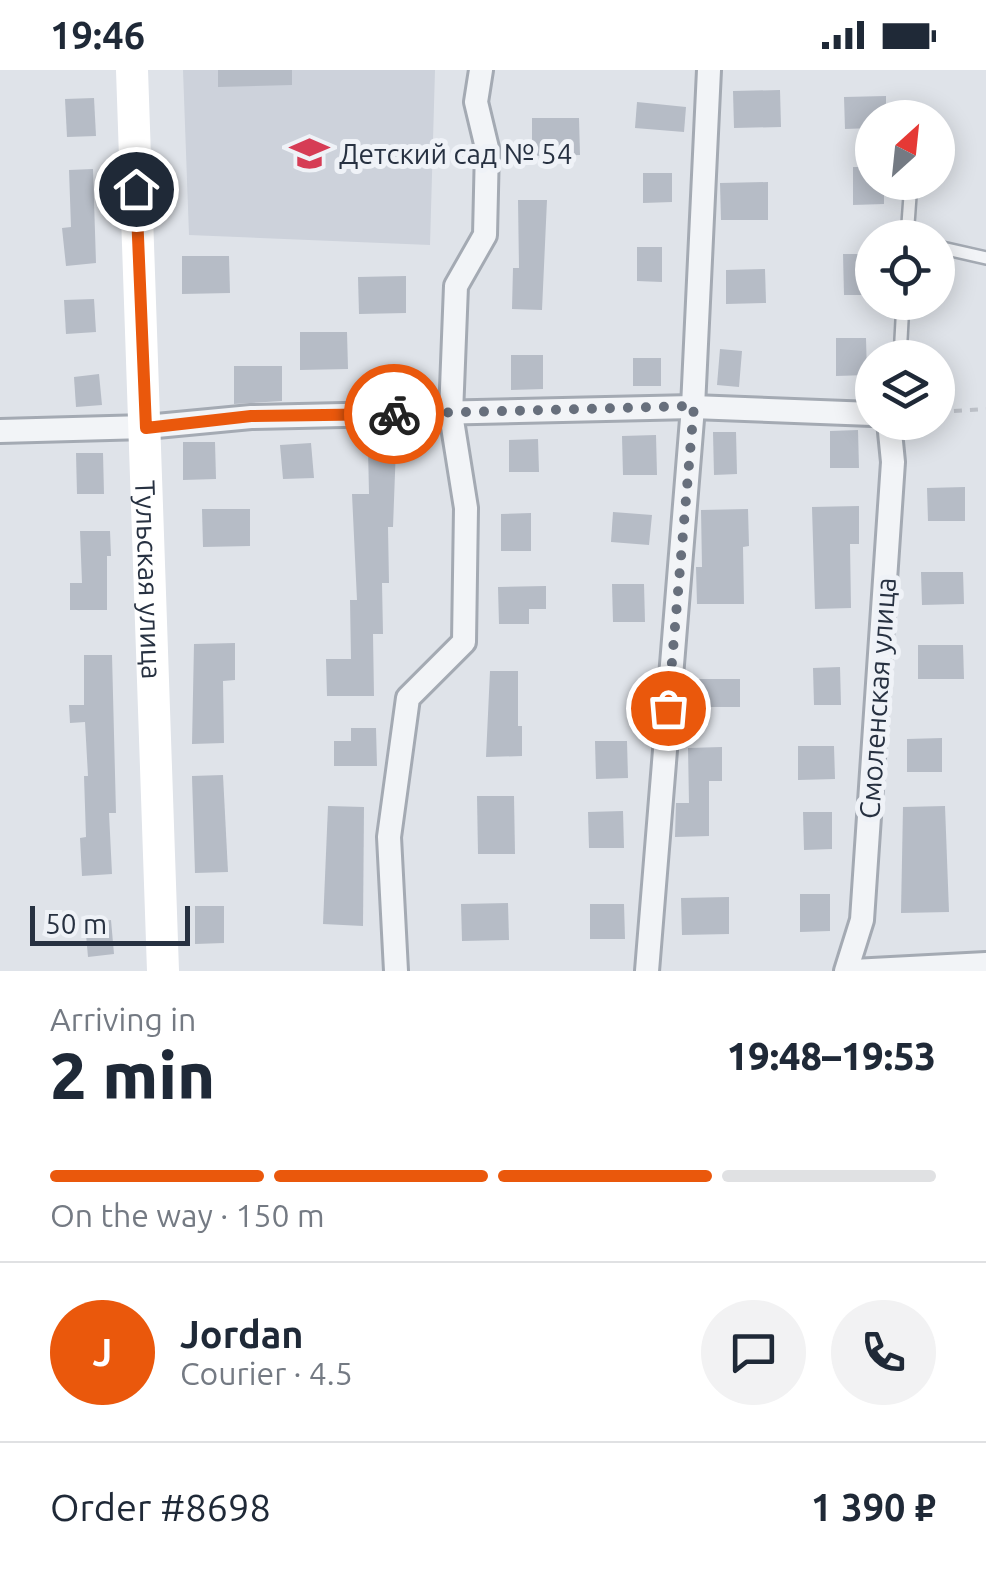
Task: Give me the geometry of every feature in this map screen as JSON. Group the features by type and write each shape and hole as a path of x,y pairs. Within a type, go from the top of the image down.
{"main road":[{"name":"Тульская улица","path":"132,70 163,971"}],"street":[{"path":"396,971 389,838 408,698 464,642 466,508 451,414 456,286 485,236 488,148 476,102 481,70"},
{"path":"647,971 694,406 709,70"},
{"path":"0,431 146,428 251,416 694,406 855,413"},
{"name":"Смоленская улица","path":"850,971 862,920 893,462 891,440"},
{"path":"850,971 986,964"}],"lane":[{"path":"955,251 986,258"}],"path":[{"path":"955,411 986,408"}],"shaded area":[{"name":"Детский сад № 54","path":"183,70 435,70 430,245 189,235"}],"building":[{"path":"218,70 292,70 292,85 218,87"},
{"path":"780,90 781,127 734,128 733,91"},
{"path":"886,96 886,100 855,100 855,129 845,129 844,97"},
{"path":"94,98 96,136 67,137 65,99"},
{"path":"637,102 686,107 684,132 635,128"},
{"path":"532,118 579,118 580,155 532,156"},
{"path":"855,167 855,200 884,200 884,204 853,205"},
{"path":"93,169 96,263 66,266 62,228 71,227 69,170"},
{"path":"643,173 672,173 672,202 643,203"},
{"path":"768,182 768,220 721,220 720,183"},
{"path":"518,200 547,200 542,310 512,309 513,268 519,268"},
{"path":"637,247 662,247 662,282 637,281"},
{"path":"843,254 855,254 855,295 844,295"},
{"path":"182,256 229,256 230,293 182,294"},
{"path":"765,269 766,303 726,304 726,270"},
{"path":"406,276 406,313 359,314 358,277"},
{"path":"94,299 96,332 66,334 64,300"},
{"path":"300,332 347,332 348,369 300,370"},
{"path":"836,338 866,338 855,340 855,375 836,376"},
{"path":"720,349 742,351 739,387 717,385"},
{"path":"511,355 543,355 543,389 511,390"},
{"path":"633,358 661,358 661,386 633,386"},
{"path":"234,366 282,366 282,401 234,404"},
{"path":"99,374 102,405 76,407 74,377"},
{"path":"855,430 859,468 830,468 830,431"},
{"path":"713,432 736,432 737,474 714,475"},
{"path":"656,435 657,475 623,475 622,436"},
{"path":"538,439 539,472 509,472 509,440"},
{"path":"183,442 215,442 216,479 183,480"},
{"path":"311,443 314,478 283,479 280,445"},
{"path":"396,447 393,527 388,527 389,583 382,583 383,634 373,634 374,696 327,696 326,659 351,659 350,600 357,600 352,494 369,494 368,448"},
{"path":"76,453 103,453 104,494 77,494"},
{"path":"965,487 965,521 928,521 927,488"},
{"path":"859,506 859,544 850,544 851,608 815,609 812,507"},
{"path":"202,509 250,509 250,546 203,547"},
{"path":"748,509 749,546 743,547 744,604 697,604 696,567 702,567 701,510"},
{"path":"613,512 652,515 649,545 611,542"},
{"path":"531,513 531,551 501,551 501,514"},
{"path":"80,531 110,531 107,610 70,610 70,583 82,583"},
{"path":"921,572 963,572 964,604 922,605"},
{"path":"612,584 644,584 645,622 613,622"},
{"path":"546,586 546,609 529,609 529,624 499,624 498,587"},
{"path":"235,643 235,680 223,681 224,743 192,744 194,644"},
{"path":"918,645 963,645 964,679 918,679"},
{"path":"84,655 112,655 116,813 109,813 112,874 82,876 80,838 86,837 84,776 88,776 85,722 70,723 69,705 84,705"},
{"path":"840,667 841,705 814,705 813,668"},
{"path":"490,671 518,671 522,756 486,757"},
{"path":"695,679 740,679 740,707 695,707"},
{"path":"351,728 376,728 377,766 334,766 334,741 351,741"},
{"path":"942,738 942,772 907,772 907,739"},
{"path":"595,741 627,741 628,778 596,779"},
{"path":"798,746 834,746 835,779 798,780"},
{"path":"722,747 722,781 709,781 709,836 675,837 676,803 689,803 688,748"},
{"path":"223,775 228,872 195,873 192,776"},
{"path":"477,796 514,796 515,854 478,854"},
{"path":"328,806 364,807 363,926 323,924"},
{"path":"945,806 949,912 901,913 903,807"},
{"path":"623,811 624,848 589,848 588,812"},
{"path":"803,812 832,812 832,849 804,850"},
{"path":"800,894 830,894 830,931 800,932"},
{"path":"729,897 729,934 682,935 681,898"},
{"path":"508,903 509,940 462,941 461,904"},
{"path":"590,904 624,904 625,939 590,939"},
{"path":"195,906 224,906 224,943 195,944"},
{"path":"111,920 114,954 88,957 85,923"}],"way so far":[{"path":"394,414 694,406 668,708"}],"place":[{"name":"Детский сад № 54","path":"309,153"}],"route":[{"path":"136,189 146,428 251,416 394,414"}]}
